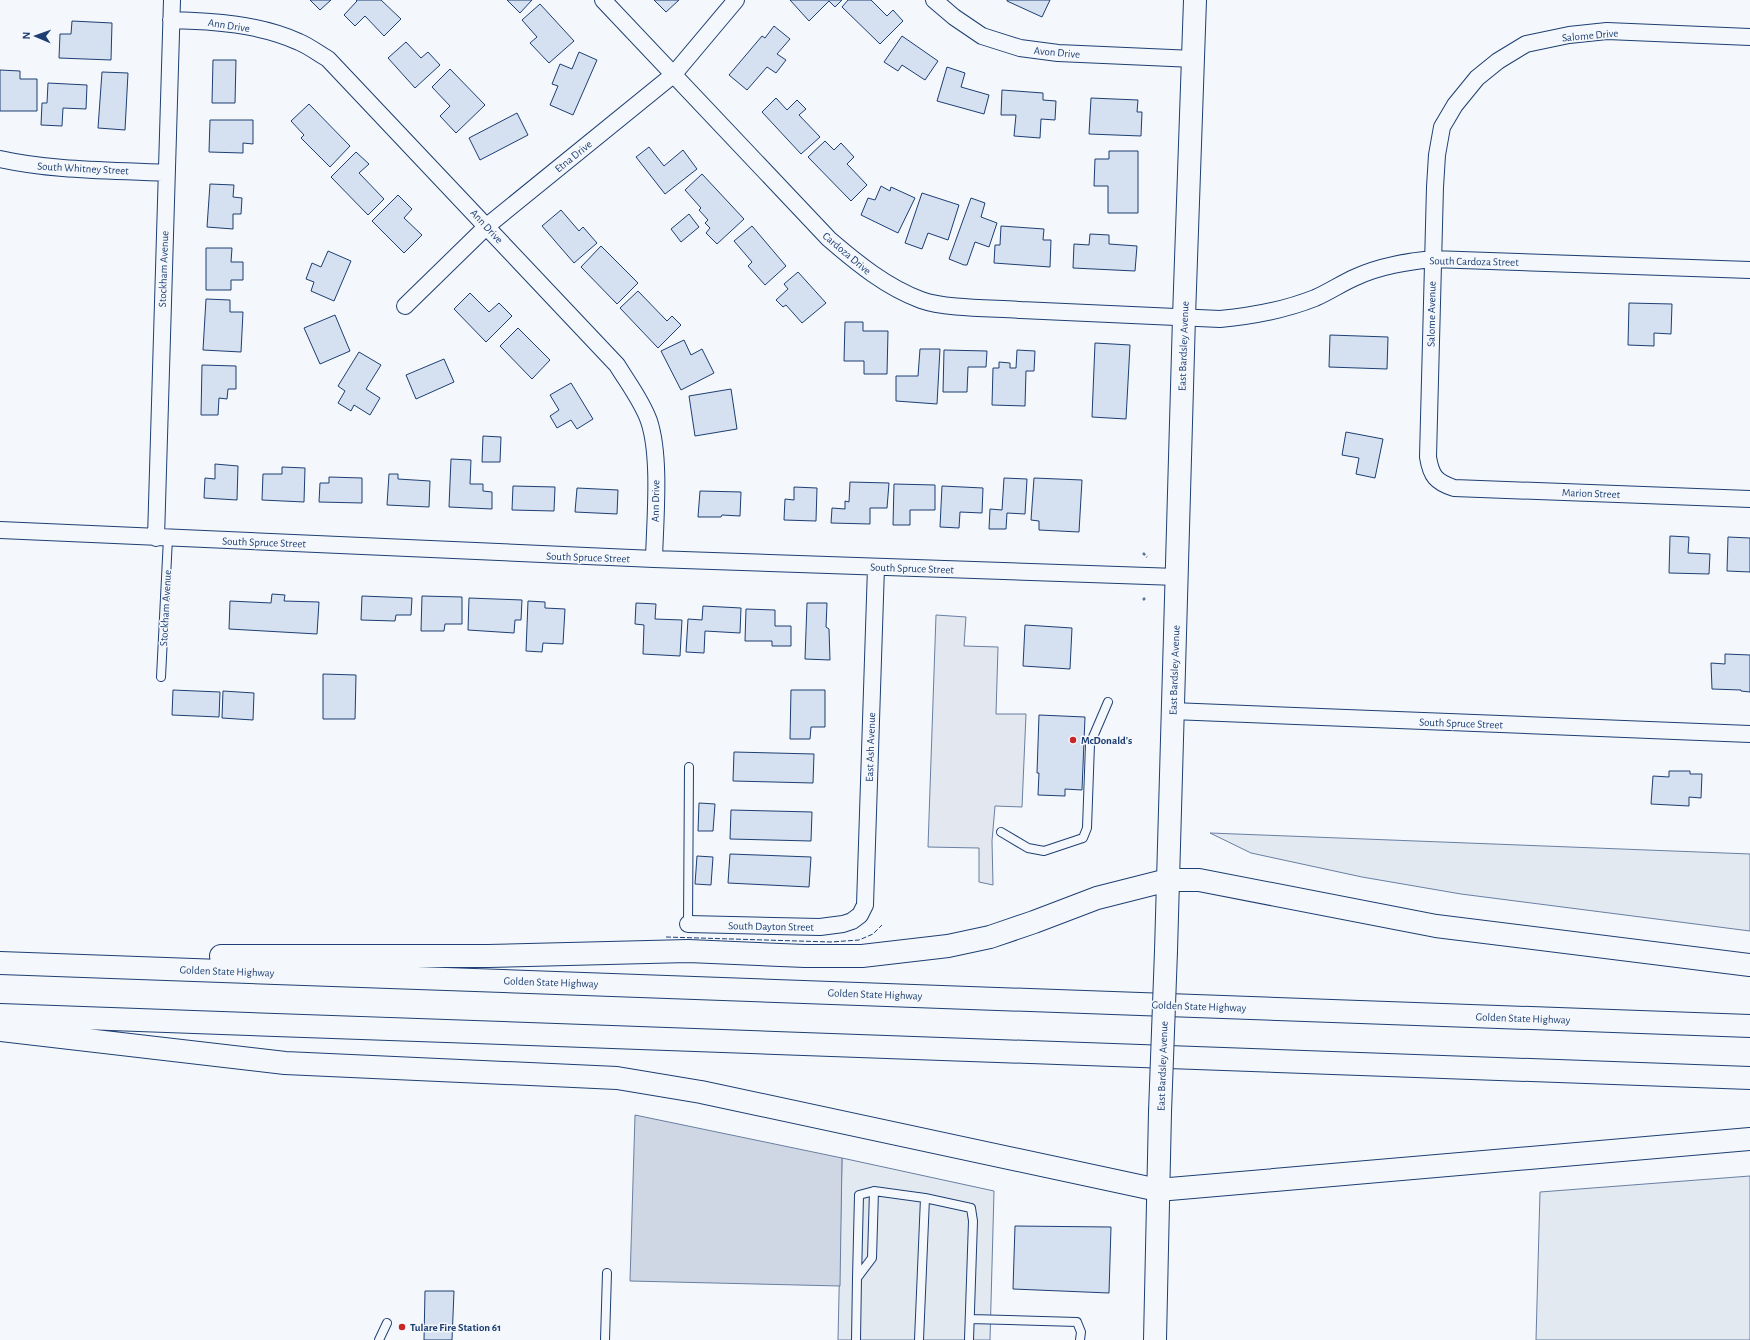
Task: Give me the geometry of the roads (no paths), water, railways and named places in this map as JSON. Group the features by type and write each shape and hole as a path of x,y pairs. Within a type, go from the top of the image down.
{"main road":[{"name":"East Bardsley Avenue","path":"1155,1340 1160,1112 1195,0"},
{"path":"163,968 186,956 488,956 688,951 835,956 886,954 948,946 990,937 1097,898 1168,880 1203,880 1436,926 1750,965"},
{"name":"Golden State Highway","path":"0,963 1750,1026"},
{"path":"0,1015 1750,1078"},
{"path":"0,1030 285,1063 616,1078 708,1093 1158,1190 1750,1139"}],"street":[{"name":"Stockham Avenue","path":"162,538 166,173 172,0"},
{"name":"Cardoza Drive","path":"603,0 829,239 864,269 895,288 923,301 951,306 1184,318"},
{"name":"Etna Drive","path":"405,306 487,226 673,75 736,0"},
{"name":"Avon Drive","path":"934,0 954,17 982,36 1020,48 1058,53 1194,59"},
{"name":"Ann Drive","path":"172,20 204,21 273,32 300,42 328,59 617,365 636,394 649,421 655,453 654,559"},
{"name":"Salome Drive","path":"1455,105 1477,78 1498,60 1526,44 1569,35 1607,31 1750,37"},
{"name":"Salome Avenue","path":"1435,478 1430,468 1428,457 1432,259 1437,155 1442,127 1455,105"},
{"name":"South Whitney Street","path":"0,160 53,167 166,173"},
{"name":"South Cardoza Street","path":"1184,318 1220,319 1252,316 1315,298 1356,277 1395,264 1432,259 1750,270"},
{"name":"Marion Street","path":"1435,478 1444,485 1454,488 1750,499"},
{"name":"South Spruce Street","path":"0,530 654,559 1177,577"},
{"name":"East Ash Avenue","path":"852,921 860,915 865,905 876,567"},
{"name":"South Spruce Street","path":"1172,711 1750,734"},
{"name":"South Dayton Street","path":"688,924 820,927 843,924 852,921"}],"lane":[{"name":"Stockham Avenue","path":"161,677 162,538"},
{"path":"1001,832 1028,848 1044,851 1083,838 1087,828 1090,744 1108,702"},
{"path":"688,767 688,924"},
{"path":"857,1278 872,1258 874,1191"},
{"path":"856,1340 859,1195 874,1191 925,1198 970,1208 973,1221 969,1340"},
{"path":"919,1340 925,1198"},
{"path":"605,1340 607,1273"},
{"path":"970,1319 1077,1322 1081,1332 1080,1340"},
{"path":"379,1340 387,1324"}],"place":[{"name":"McDonald's","path":"1073,740"},
{"name":"Tulare Fire Station 61","path":"402,1327"}]}
